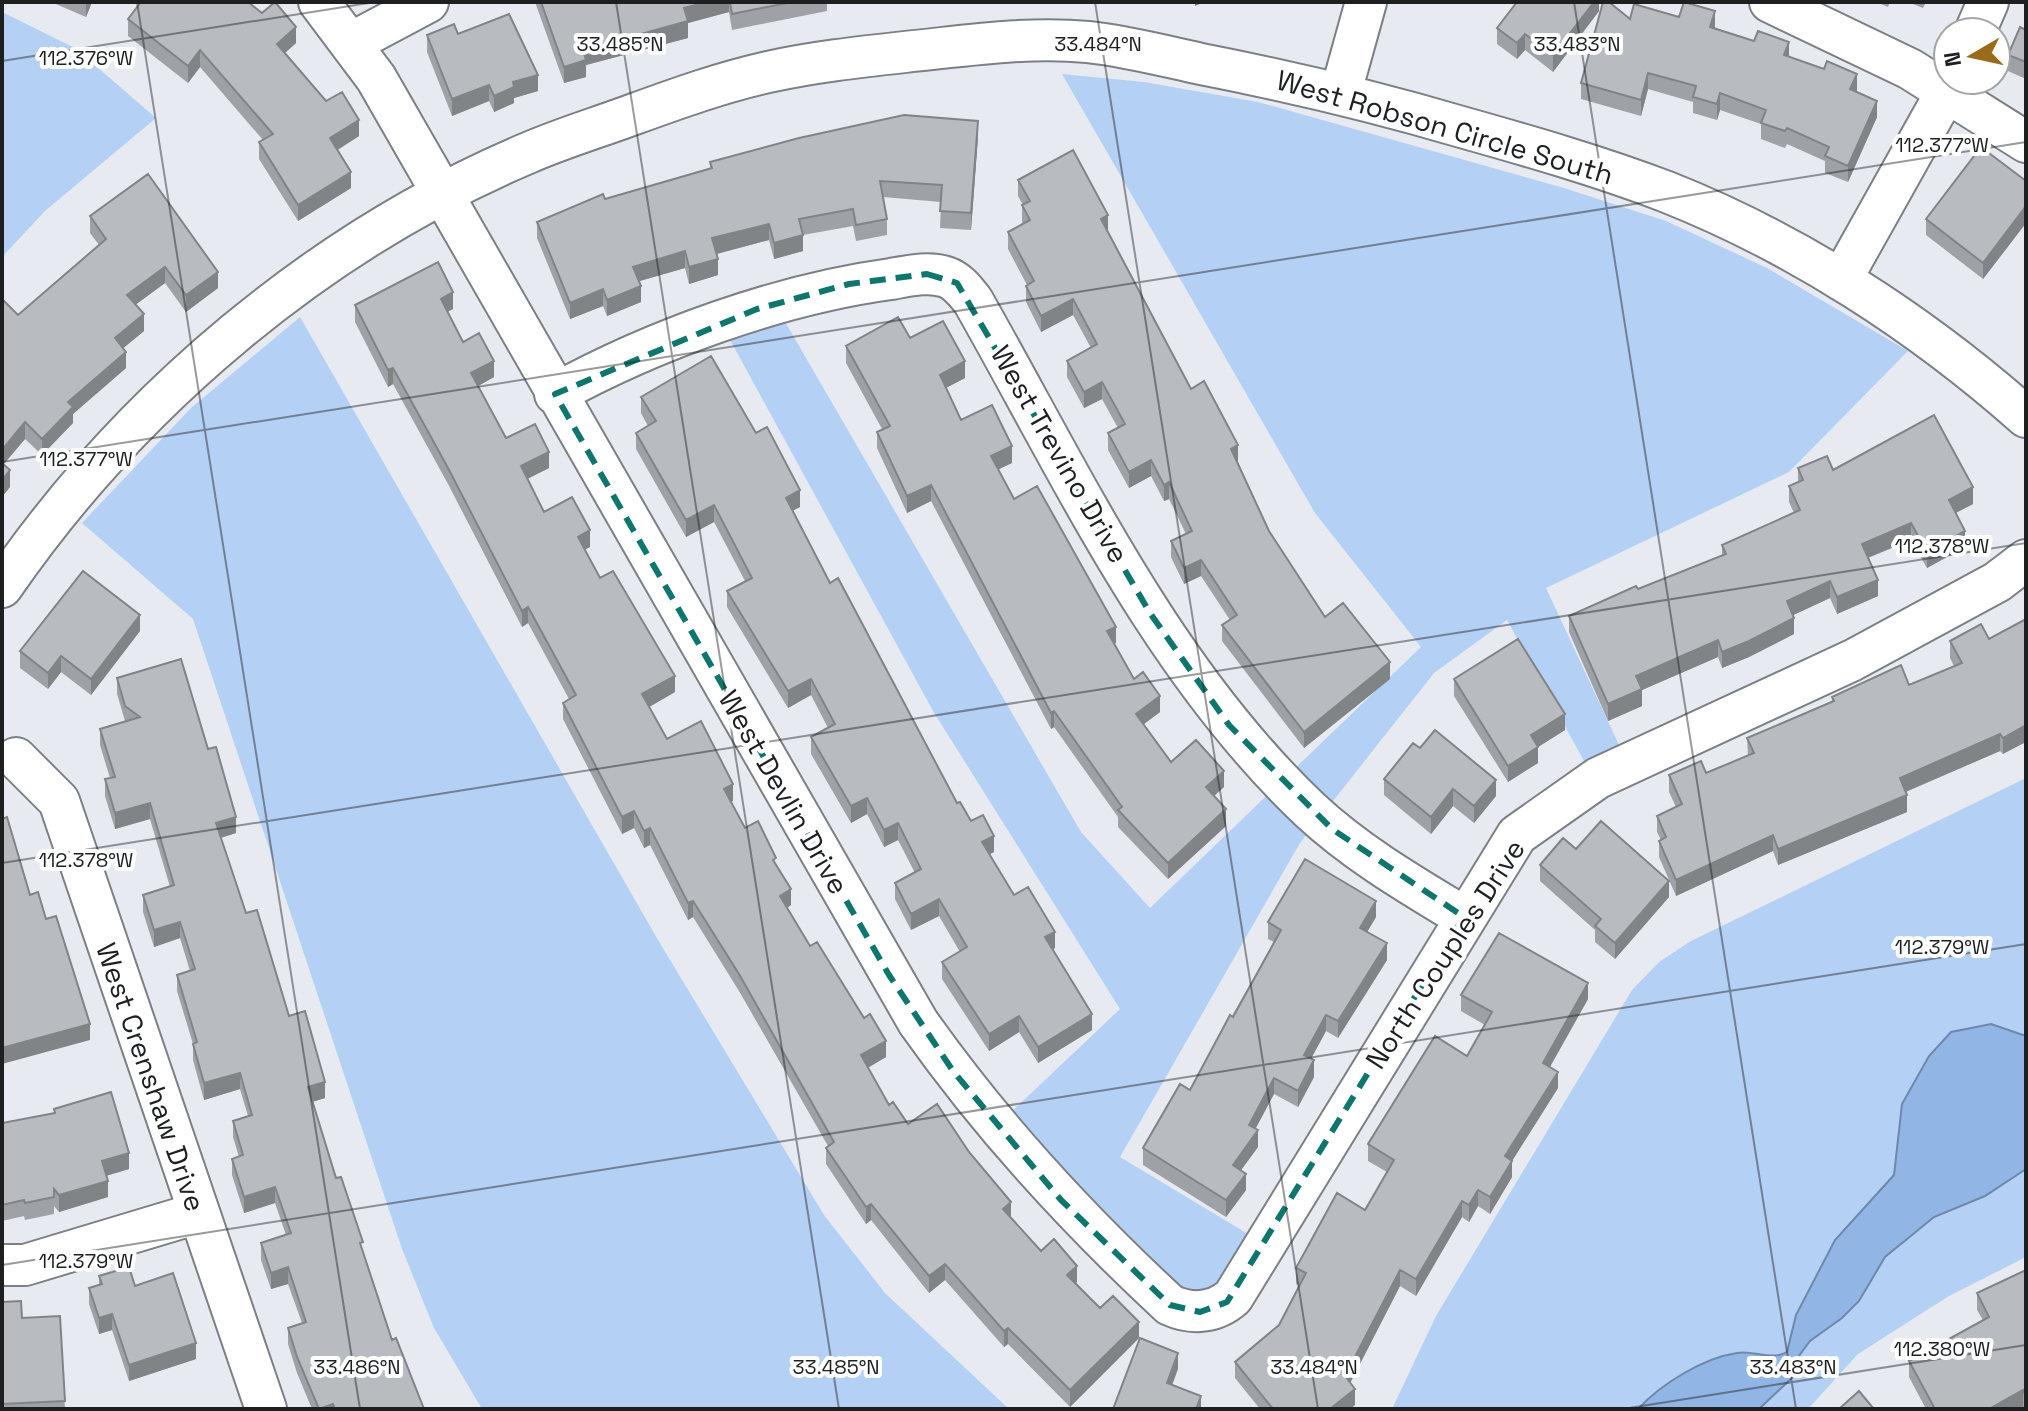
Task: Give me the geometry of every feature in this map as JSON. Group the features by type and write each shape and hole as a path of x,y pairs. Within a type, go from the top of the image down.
{"street":[{"name":"West Devlin Drive","path":"319,2 353,42 376,78 889,975 953,1071 1061,1200 1159,1295 1179,1309 1209,1310"},
{"path":"353,42 428,2"},
{"path":"1341,92 1366,2"},
{"path":"1770,2 1932,77"},
{"name":"West Robson Circle South","path":"2,587 50,522 132,430 185,377 262,313 326,267 442,196 527,153 700,90 771,71 1005,41 1089,42 1341,92 1568,158 1670,194 1755,232 1841,280 1971,369 2026,417"},
{"path":"1841,280 1944,96"},
{"path":"1965,96 2026,142"},
{"name":"West Trevino Drive","path":"555,394 597,370 757,309 849,284 937,275 957,283 973,301 1150,613 1229,725 1332,829 1377,863 1464,917"},
{"name":"North Couples Drive","path":"1209,1310 1233,1297 1517,835 1598,778 1853,660 1997,582 2026,560"},
{"name":"West Crenshaw Drive","path":"16,758 59,801 266,1409"},
{"path":"2,1265 25,1265 198,1213"}],"highlighted area":[{"path":"927,274 957,283 1150,613 1229,725 1332,829 1464,917 1227,1302 1200,1312 1170,1305 1061,1200 953,1071 889,975 555,394 757,309 849,284"}],"shaded area":[{"path":"2,12 75,48 156,118 45,211 2,257"},
{"path":"1062,74 1144,82 1258,102 1564,188 1666,221 1767,268 1908,351 1789,472 1546,588 1619,745 1584,761 1507,620 1434,673 1300,843 1120,1157 1248,1234 1213,1289 1197,1293 1176,1288 1008,1115 1120,1009 933,711 729,338 784,320 1081,832 1150,908 1421,647 1315,513"},
{"path":"300,317 658,940 824,1215 885,1293 1009,1409 482,1409 434,1328 402,1249 193,619 82,523 191,408"},
{"path":"2026,778 2026,1257 1949,1296 1858,1354 1808,1409 1392,1409 1436,1316 1632,990 1659,962 1691,941"},
{"path":"1991,1024 2026,1036 2026,1169 1985,1196 1934,1217 1885,1257 1859,1301 1842,1318 1810,1341 1796,1360 1793,1377 1759,1409 1638,1409 1670,1382 1710,1360 1737,1353 1775,1356 1787,1352 1796,1315 1835,1240 1894,1175 1902,1104 1929,1056 1951,1032"}],"building":[{"path":"141,2 248,2 262,13 275,2 296,27 277,44 326,101 342,92 359,120 330,138 351,172 298,205 259,142 273,134 200,50 188,66 128,19"},
{"path":"541,2 707,2 684,8 688,21 583,50 586,60 564,67"},
{"path":"730,2 792,2 732,14"},
{"path":"1517,2 1594,2 1553,55 1525,34 1517,43 1497,28"},
{"path":"1603,2 1609,2 1630,19 1634,4 1679,17 1684,2 1715,11 1710,27 1754,41 1758,31 1789,42 1784,55 1824,69 1827,61 1857,74 1850,89 1877,101 1848,166 1825,156 1829,147 1787,128 1785,131 1761,123 1766,110 1720,93 1717,104 1693,97 1696,86 1648,73 1641,100 1581,83"},
{"path":"509,14 538,75 513,82 514,87 494,96 489,85 452,99 427,35 454,24 458,34"},
{"path":"2020,27 2026,30 2026,62 2012,57 2012,46"},
{"path":"904,115 978,121 971,213 940,211 942,185 880,181 887,219 856,225 853,209 799,219 803,235 774,243 769,224 712,238 718,259 689,267 685,251 633,267 641,286 607,300 603,289 570,303 537,222 603,194 605,199 712,168 710,162"},
{"path":"1981,147 2026,181 2026,206 1983,263 1926,219"},
{"path":"1073,150 1108,215 1101,219 1191,389 1204,381 1238,445 1231,449 1269,531 1325,617 1343,603 1390,662 1304,732 1222,625 1237,615 1201,560 1184,568 1171,541 1192,531 1169,482 1164,485 1151,460 1129,472 1108,433 1125,424 1102,382 1084,392 1067,361 1097,344 1073,299 1041,316 1026,286 1034,281 1008,232 1030,220 1022,205 1030,201 1018,180"},
{"path":"148,174 218,272 186,295 165,267 127,295 144,314 115,338 126,352 68,402 73,407 42,439 25,422 2,450 2,299 18,315 106,239 90,216"},
{"path":"438,262 453,292 441,299 463,342 479,333 494,361 471,373 506,438 535,424 549,452 521,466 544,512 572,497 590,530 578,537 600,578 613,571 675,676 642,694 667,739 701,721 733,784 724,789 745,828 758,821 776,858 773,860 791,889 780,896 810,946 817,942 864,1018 870,1014 886,1041 861,1055 889,1105 893,1102 908,1124 937,1104 969,1152 1011,1202 1003,1209 1041,1251 1054,1239 1077,1266 1067,1275 1100,1308 1113,1296 1139,1322 1070,1390 1008,1328 1004,1331 945,1264 929,1276 871,1204 866,1207 826,1148 834,1142 739,974 693,901 688,903 650,828 644,831 634,811 622,817 563,703 576,695 528,607 522,611 448,468 393,368 388,370 355,305"},
{"path":"898,317 910,338 943,321 965,361 940,375 961,420 992,405 1012,446 991,456 1014,499 1037,486 1116,627 1107,631 1134,679 1143,672 1160,696 1136,714 1171,762 1196,740 1224,771 1206,787 1226,809 1168,863 1118,810 1122,807 1054,711 1051,713 931,485 907,496 877,432 890,426 846,346"},
{"path":"711,356 756,433 767,427 800,490 786,498 830,583 838,578 957,803 960,802 971,821 983,815 994,836 982,842 1014,895 1028,887 1055,932 1045,937 1092,1014 1038,1047 1019,1016 989,1034 942,962 967,947 939,899 911,914 895,883 921,869 898,823 884,830 867,798 851,806 811,737 835,724 811,679 788,691 727,591 752,578 714,505 686,520 636,433 656,421 641,397"},
{"path":"1934,415 1973,487 1949,500 1965,531 1927,552 1911,523 1862,544 1878,580 1837,597 1830,581 1787,601 1794,618 1722,652 1718,640 1636,676 1642,689 1608,704 1569,616 1636,586 1638,589 1726,554 1722,545 1800,510 1789,486 1803,480 1798,468 1827,456 1833,470"},
{"path":"2,463 10,470 2,480"},
{"path":"83,571 140,615 91,679 61,656 48,673 20,651"},
{"path":"2026,619 2026,725 2003,738 2000,734 1900,778 1907,795 1778,849 1773,835 1676,880 1659,841 1666,837 1657,816 1682,804 1669,775 1701,761 1706,773 1754,753 1747,738 1834,701 1832,697 1901,665 1909,685 1962,663 1950,641 1981,624 1989,639"},
{"path":"1518,639 1565,714 1531,735 1538,747 1508,766 1454,679"},
{"path":"181,659 208,749 216,747 236,817 216,823 246,913 257,910 289,1016 305,1011 325,1082 308,1087 336,1178 341,1177 363,1242 360,1243 392,1340 396,1338 424,1409 335,1409 333,1404 319,1409 288,1328 306,1322 288,1267 271,1273 261,1243 291,1233 275,1187 244,1197 232,1159 243,1155 233,1121 252,1115 240,1073 204,1083 193,1044 197,1042 177,975 195,969 180,922 154,930 143,895 174,885 150,803 115,813 105,779 115,777 100,729 140,717 125,706 117,678"},
{"path":"1435,730 1496,780 1474,806 1453,789 1431,817 1384,779 1413,743 1420,748"},
{"path":"7,817 30,895 38,892 46,919 56,916 90,1024 2,1048 2,819"},
{"path":"1601,821 1669,881 1615,943 1595,926 1601,919 1540,865 1563,838 1576,849"},
{"path":"1305,859 1376,901 1360,928 1387,943 1338,1021 1326,1015 1304,1055 1314,1060 1298,1091 1274,1078 1249,1125 1258,1130 1233,1165 1246,1174 1226,1200 1143,1148 1180,1084 1190,1090 1230,1015 1233,1017 1281,930 1268,922"},
{"path":"1499,933 1588,983 1543,1063 1558,1072 1505,1156 1512,1161 1490,1197 1478,1190 1469,1205 1462,1201 1416,1279 1400,1270 1345,1376 1355,1389 1330,1409 1273,1409 1235,1362 1279,1325 1306,1273 1296,1268 1337,1193 1365,1210 1394,1160 1368,1144 1435,1036 1467,1056 1492,1012 1461,995"},
{"path":"111,1092 129,1153 102,1161 108,1181 59,1195 54,1189 54,1197 2,1205 2,1123 55,1113 54,1109"},
{"path":"129,1267 135,1286 173,1273 196,1343 129,1365 112,1314 99,1318 89,1288 102,1284 99,1276"},
{"path":"2026,1270 2026,1396 2023,1390 1989,1409 1935,1409 1909,1361 1989,1317 1977,1293"},
{"path":"21,1301 22,1318 60,1316 65,1401 2,1404 2,1302"},
{"path":"1140,1338 1178,1353 1167,1383 1201,1396 1196,1409 1113,1409"},
{"path":"1859,1391 1874,1409 1839,1409"}]}
